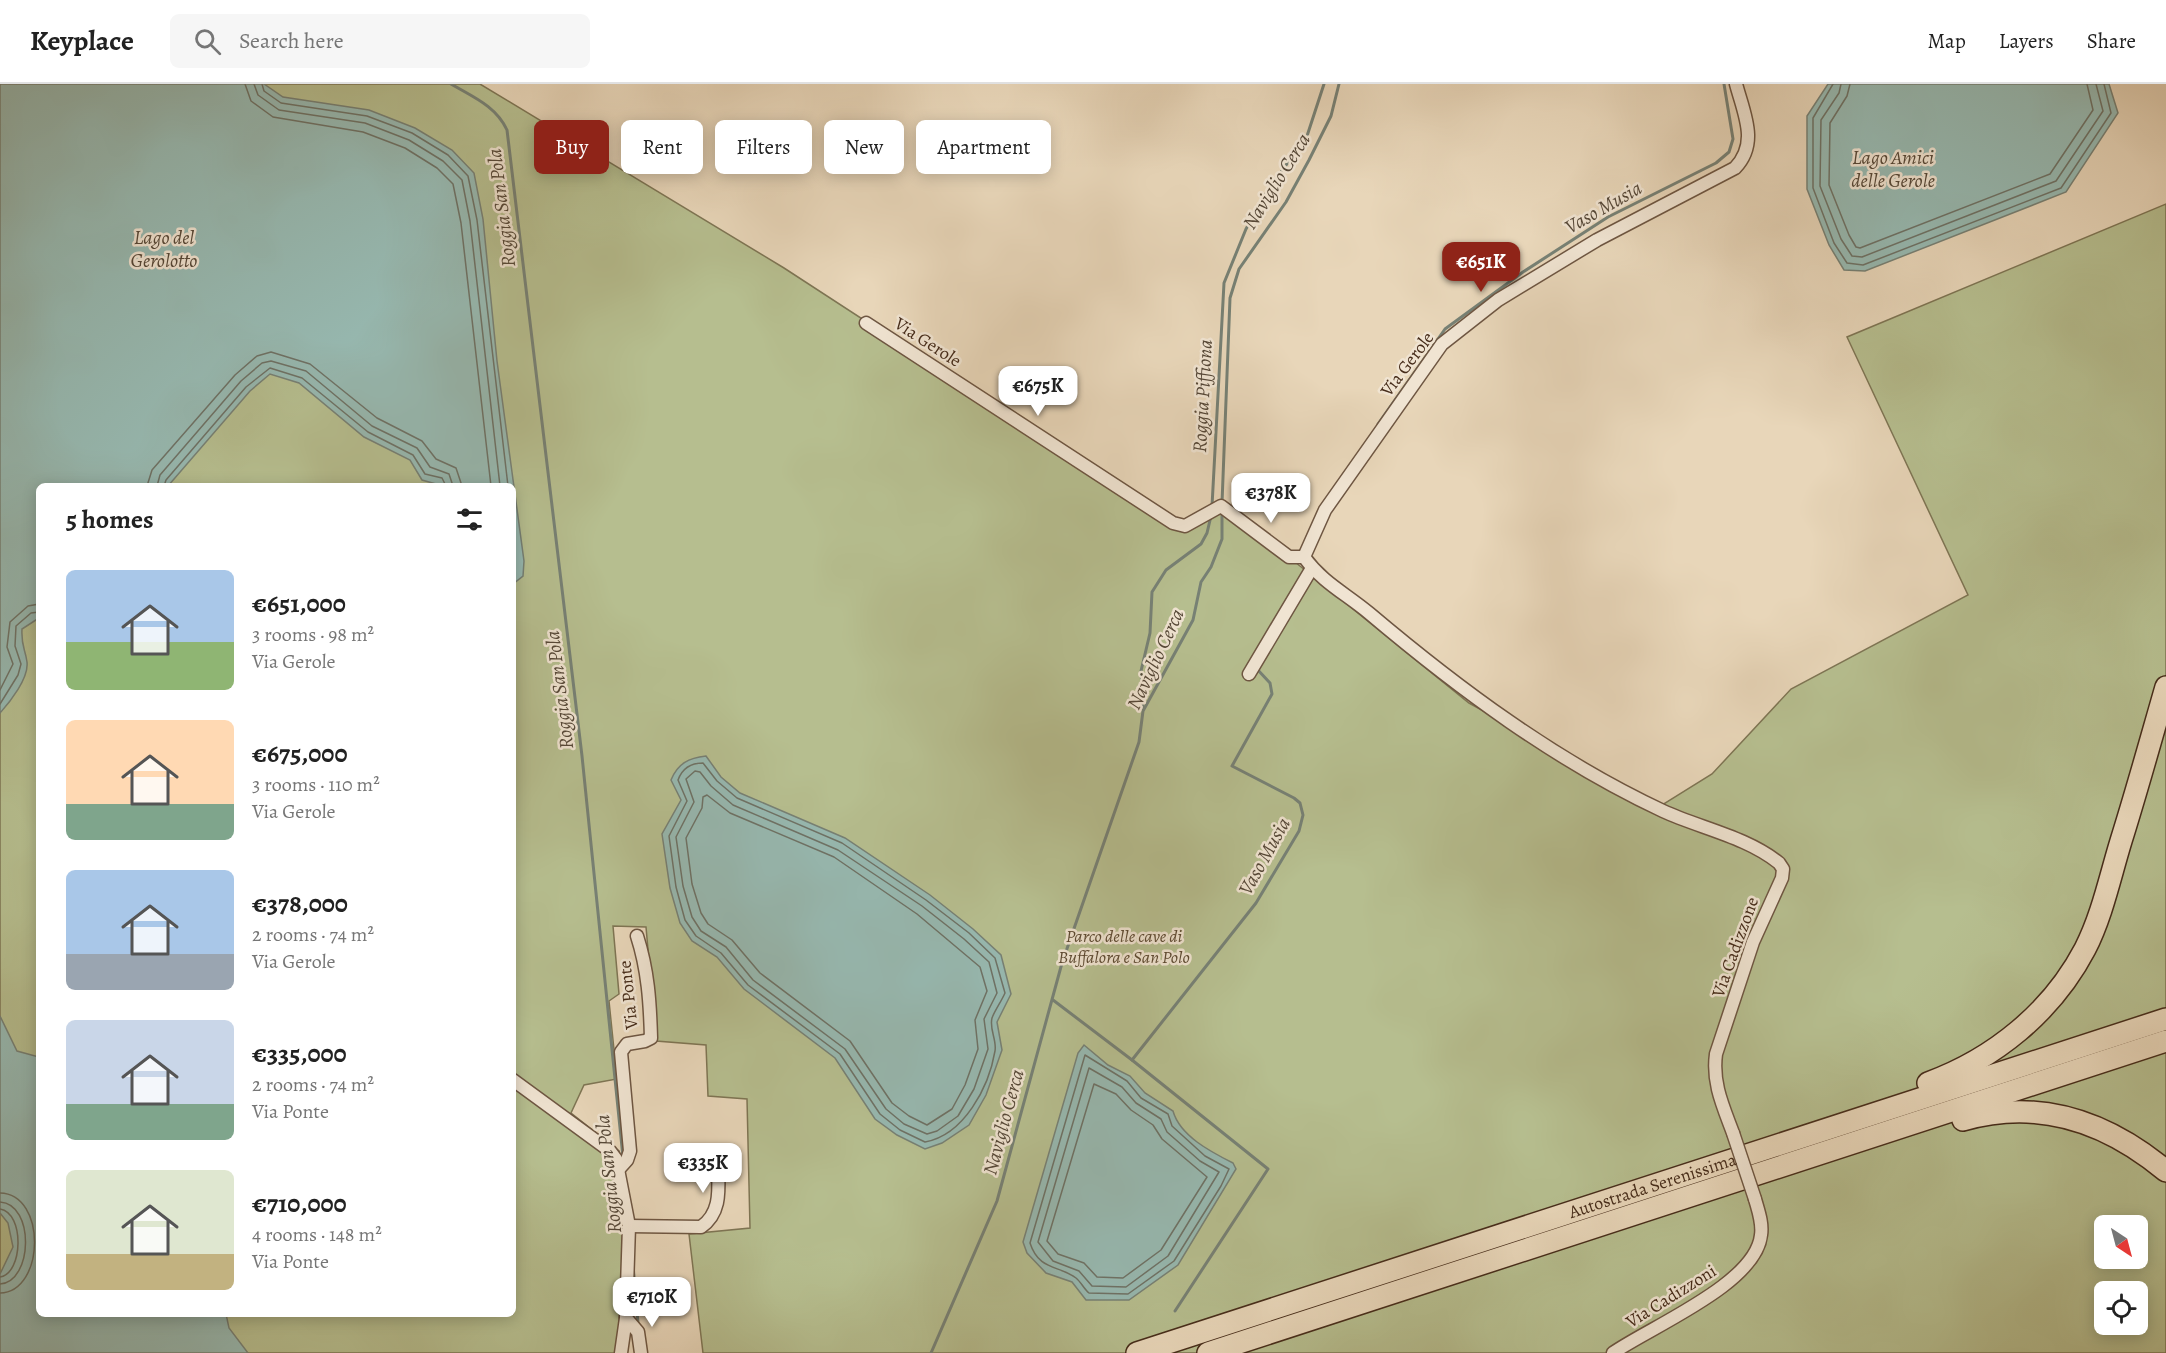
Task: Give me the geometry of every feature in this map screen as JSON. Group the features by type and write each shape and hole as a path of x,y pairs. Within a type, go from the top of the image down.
{"highway":[{"path":"1790,1153 1857,1107 1958,1071 2011,1038 2053,997 2085,948 2098,918 2166,687"},
{"name":"Autostrada Serenissima","path":"1208,1353 1790,1153 2166,1019"},
{"name":"Autostrada Serenissima","path":"1137,1353 1790,1153 2166,1041"},
{"path":"1790,1153 1859,1150 1971,1117 2001,1112 2033,1113 2072,1118 2095,1125 2118,1136 2166,1171"}],"street":[{"name":"Via Gerole","path":"866,323 1173,523 1185,526 1211,509 1221,506 1289,557 1305,557 1325,510 1442,344 1498,300 1642,215 1735,168 1745,158 1750,141 1736,84"},
{"path":"1249,674 1312,568 1305,557"},
{"name":"Via Cadizzone","path":"1312,568 1326,583 1357,603 1464,691 1585,770 1664,811 1774,858 1783,869 1782,878 1753,942 1716,1054 1714,1072 1717,1088 1733,1133"},
{"name":"Via Ponte","path":"618,1170 627,1160 630,1151 621,1052 627,1044 651,1038 649,992 644,958 637,936"},
{"path":"516,1082 610,1151 616,1159 629,1226 626,1318 621,1353"},
{"name":"Via Cadizzoni","path":"1613,1353 1697,1304 1730,1281 1745,1266 1761,1236 1755,1199 1733,1133"},
{"path":"629,1226 701,1227 711,1220 718,1203 718,1162"},
{"path":"626,1318 638,1332 641,1353"}],"green space":[{"name":"Parco delle cave di Buffalora e San Polo","path":"0,84 480,84 539,120 534,120 534,174 609,174 609,162 621,169 621,174 629,174 784,268 1082,462 1187,525 1216,507 1295,562 1469,703 1659,807 1712,774 1791,689 1968,595 1847,337 2166,204 2166,1353 703,1353 689,1234 750,1228 747,1099 708,1096 706,1045 656,1041 646,927 613,926 619,994 609,1001 617,1079 584,1085 571,1113 619,1151 632,1222 625,1353 0,1353"}],"water":[{"name":"Lago del Gerolotto","path":"0,84 264,84 283,97 369,110 415,128 452,150 474,173 483,219 497,361 513,483 432,483 422,480 410,460 364,437 299,383 270,374 250,391 171,483 36,483 36,620 22,629 27,668 18,689 0,713"},
{"name":"Lago Amici delle Gerole","path":"1828,84 2109,84 2118,113 2066,192 1865,271 1844,270 1829,245 1807,189 1807,116"},
{"name":"Lago del Gerolotto","path":"516,502 524,561 523,576 516,582"},
{"path":"706,756 721,777 740,793 845,838 930,895 1001,955 1011,994 997,1022 1002,1050 986,1095 969,1125 942,1143 925,1149 897,1135 875,1119 835,1058 744,989 717,957 692,941 680,923 670,888 662,834 681,800 671,780 674,774 685,762"},
{"path":"0,1016 17,1051 36,1056 36,1317 227,1317 229,1328 248,1353 0,1353 0,1274 13,1247 8,1223 0,1213"},
{"path":"1084,1045 1108,1065 1130,1076 1145,1093 1173,1111 1189,1136 1233,1163 1236,1169 1178,1265 1129,1300 1086,1300 1072,1282 1046,1273 1027,1253 1023,1242 1078,1053"}],"waterway":[{"name":"Roggia San Pola","path":"451,84 490,108 507,130 582,756 623,1157"},
{"name":"Roggia Piffiona","path":"1212,506 1224,283 1246,229 1268,190 1307,136 1324,84"},
{"name":"Naviglio Cerca","path":"1222,503 1230,298 1239,269 1286,202 1309,160 1331,116 1339,84"},
{"name":"Vaso Musia","path":"1378,424 1445,329 1523,272 1608,217 1716,163 1729,152 1733,139 1724,84"},
{"name":"Naviglio Cerca","path":"931,1353 997,1201 1062,963 1139,742 1143,711 1193,620 1201,582 1211,567 1222,539 1222,513"},
{"name":"Roggia Piffiona","path":"1143,709 1141,671 1150,633 1152,592 1166,570 1201,544 1207,533 1211,516"},
{"name":"Vaso Musia","path":"1175,1311 1268,1169 1132,1060 1256,903 1299,831 1303,815 1300,803 1232,766 1272,694 1270,683 1257,669"},
{"name":"Vaso Musia","path":"1053,1000 1132,1060"},
{"name":"Roggia San Pola","path":"633,1265 638,1323"}]}
